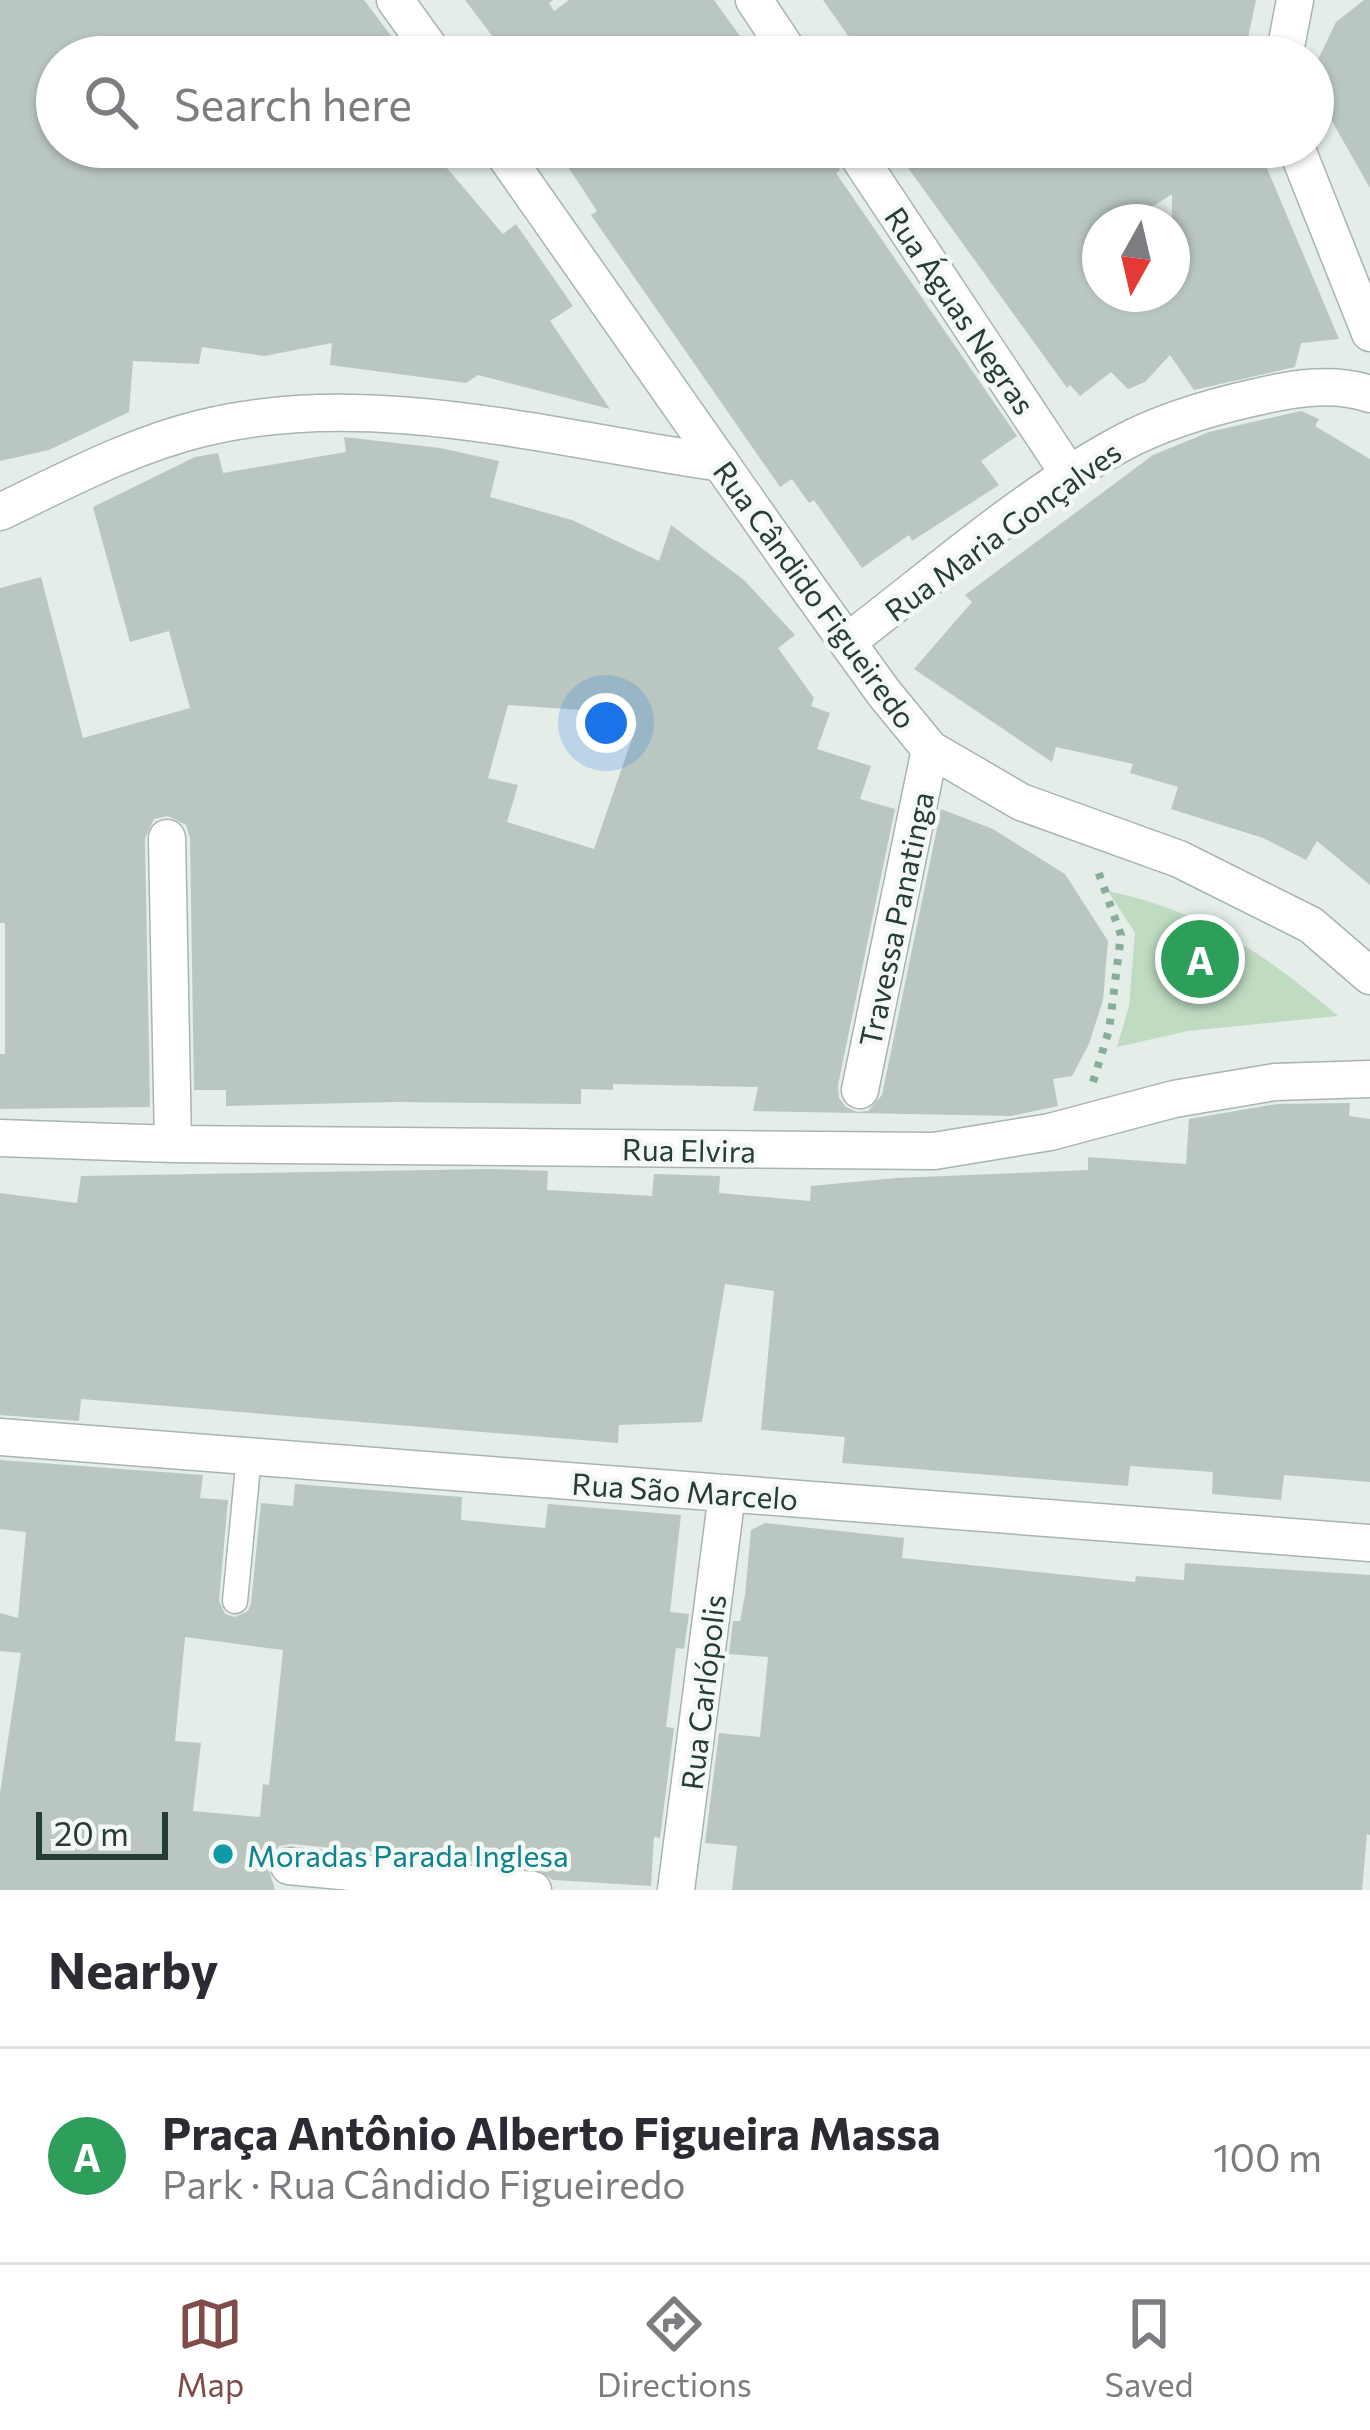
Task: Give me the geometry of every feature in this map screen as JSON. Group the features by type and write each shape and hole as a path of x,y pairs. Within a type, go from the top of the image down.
{"street":[{"path":"395,0 421,36"},
{"path":"754,0 778,36"},
{"path":"1288,36 1295,0"},
{"name":"Rua Cândido Figueiredo","path":"514,168 847,642 931,749 987,785 1082,826 1179,859 1310,925 1370,976"},
{"name":"Rua Águas Negras","path":"866,168 1070,474"},
{"path":"1304,168 1370,333"},
{"name":"Rua Maria Gonçalves","path":"847,642 1070,474 1126,440 1201,410 1295,388 1370,394"},
{"path":"0,512 134,451 201,428 326,410 488,427 721,463"},
{"name":"Travessa Panatinga","path":"860,1090 931,749"},
{"path":"167,838 172,1144"},
{"name":"Rua Elvira","path":"0,1138 172,1144 934,1150 1275,1082 1370,1079"},
{"name":"Rua São Marcelo","path":"0,1437 1370,1543"},
{"name":"Rua Carlópolis","path":"676,1890 727,1494"},
{"path":"289,1866 533,1890"}],"lane":[{"path":"235,1601 250,1456"}],"path":[{"path":"1081,1124 1109,1030 1121,935 1082,826"}],"green space":[{"path":"1108,891 1174,910 1231,938 1338,1016 1188,1031 1117,1047 1129,1006 1135,933"}],"building":[{"path":"0,0 364,0 391,36 36,36 36,168 447,168 503,234 516,224 573,306 550,321 610,409 478,375 466,383 330,365 332,343 264,356 202,347 199,364 133,361 129,412 49,450 0,461"},
{"path":"465,0 553,0 549,3 554,11 569,0 714,0 740,36 492,36"},
{"path":"823,0 1256,0 1248,36 848,36"},
{"path":"1370,0 1370,188 1334,125 1334,36 1329,36 1336,22"},
{"path":"569,168 839,168 836,173 1017,436 981,461 999,485 912,541 909,535 862,568 814,500 809,503 792,479 780,487 591,215 597,211"},
{"path":"908,168 1267,168 1339,339 1301,343 1295,367 1194,390 1170,355 1145,382 1128,389 1111,372 1080,396 1070,385 1067,388"},
{"path":"1301,411 1319,419 1315,426 1370,459 1370,885 1317,841 1306,860 1263,838 1171,809 1178,787 1130,773 1133,764 1056,747 1052,762 914,669 972,602 965,595 1153,455 1209,432"},
{"path":"344,437 440,448 499,461 490,497 572,520 659,561 671,525 744,580 795,635 778,648 814,698 811,706 830,713 817,749 871,766 860,799 895,809 838,1085 846,1107 868,1111 882,1095 941,809 993,829 1065,874 1108,941 1103,1000 1089,1044 1072,1076 1053,1079 1058,1106 1011,1116 753,1111 758,1087 613,1084 613,1090 581,1089 581,1104 226,1106 226,1090 194,1090 190,838 186,825 168,816 154,819 145,838 150,1107 0,1109 5,923 0,923 0,588 41,577 83,738 190,708 169,631 130,642 93,507 195,457 218,453 223,473 346,452","holes":["508,705 597,711 637,724 594,849 507,822 518,785 488,778"]},
{"path":"1350,1103 1349,1116 1370,1119 1370,1482 1284,1475 1281,1500 1212,1494 1213,1472 1130,1466 1128,1486 842,1463 845,1437 761,1430 774,1291 725,1284 702,1422 619,1425 618,1443 81,1399 79,1421 0,1415 0,1193 77,1203 81,1176 492,1169 548,1171 547,1190 652,1196 654,1174 720,1176 719,1193 810,1201 811,1186 1088,1170 1088,1157 1186,1164 1189,1119 1277,1104"},
{"path":"0,1460 203,1475 200,1498 228,1500 219,1601 225,1614 235,1617 248,1611 251,1603 261,1503 293,1506 295,1484 462,1497 461,1520 545,1528 548,1504 681,1515 670,1612 689,1614 684,1649 676,1648 666,1727 674,1728 660,1838 654,1837 651,1886 553,1880 535,1868 291,1844 279,1846 267,1863 275,1890 0,1890 0,1793 21,1653 0,1651 0,1613 18,1618 26,1532 0,1529","holes":["185,1637 283,1650 269,1785 263,1784 260,1817 193,1811 201,1743 175,1741"]},
{"path":"765,1523 904,1538 902,1558 1135,1582 1136,1576 1184,1580 1185,1563 1370,1575 1370,1835 1362,1890 732,1890 737,1846 705,1843 719,1733 760,1737 768,1657 729,1654 733,1621 740,1621 745,1595 751,1530"}],"place":[{"name":"Praça Antônio Alberto Figueira Massa","path":"1200,959"},
{"name":"Moradas Parada Inglesa","path":"223,1854"}]}
